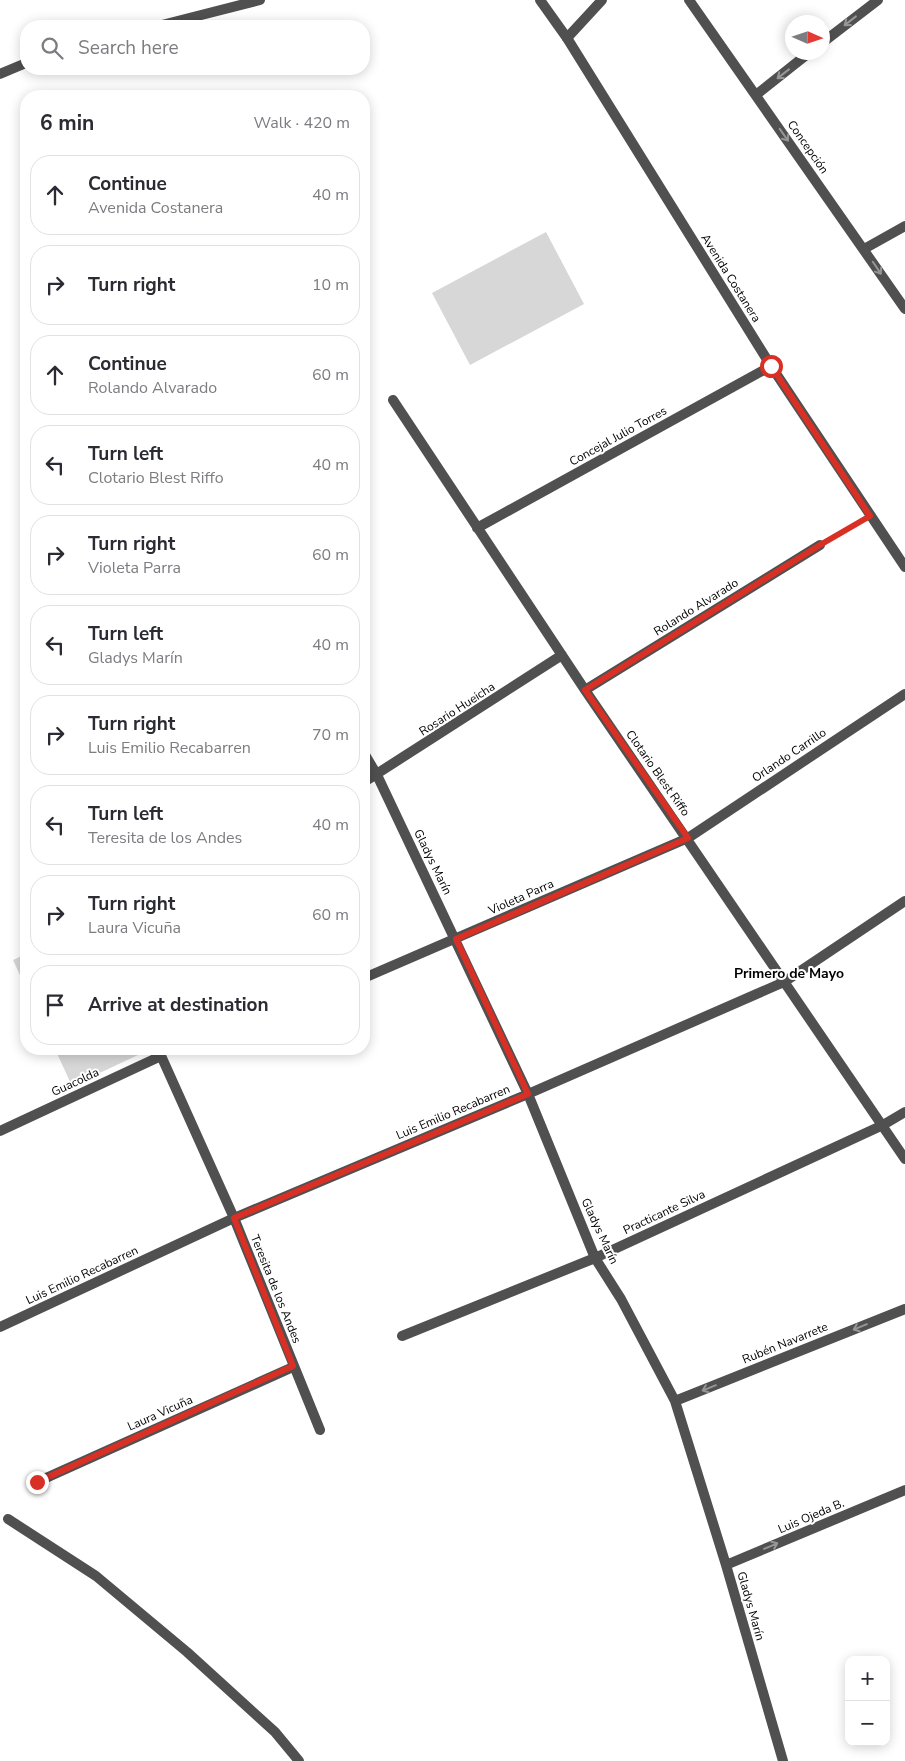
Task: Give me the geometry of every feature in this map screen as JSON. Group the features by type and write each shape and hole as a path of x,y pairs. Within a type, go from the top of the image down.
{"street":[{"path":"182,20 260,0"},
{"name":"Avenida Costanera","path":"540,0 567,38 771,366 905,567"},
{"path":"567,38 602,0"},
{"name":"Concepción","path":"690,0 905,309"},
{"path":"830,37 878,0"},
{"path":"756,95 800,60"},
{"path":"0,74 20,65"},
{"path":"864,249 905,226"},
{"name":"Concejal Julio Torres","path":"478,528 771,366"},
{"name":"Clotario Blest Riffo","path":"393,400 585,690 688,838 905,1159"},
{"name":"Rolando Alvarado","path":"585,690 820,545"},
{"name":"Rosario Hueicha","path":"370,779 562,655"},
{"name":"Orlando Carrillo","path":"688,838 905,694"},
{"name":"Gladys Marín","path":"370,763 456,939 528,1094 596,1258 621,1299 675,1401 784,1761"},
{"name":"Violeta Parra","path":"370,975 688,838"},
{"name":"Luis Emilio Recabarren","path":"0,1327 234,1218 528,1094 784,982 905,901"},
{"name":"Guacolda","path":"0,1131 154,1055"},
{"name":"Teresita de los Andes","path":"161,1055 234,1218 320,1430"},
{"name":"Practicante Silva","path":"402,1336 596,1258 883,1125 905,1112"},
{"name":"Rubén Navarrete","path":"675,1401 905,1308"},
{"name":"Laura Vicuña","path":"37,1482 293,1366"},
{"name":"Luis Ojeda B.","path":"726,1565 905,1490"},
{"path":"8,1519 96,1576 187,1652 275,1732 299,1761"}],"path":[{"path":"820,545 870,516"}],"shaded area":[{"path":"546,232 584,304 470,365 432,293"},
{"path":"20,957 20,975 13,960"},
{"path":"58,1055 138,1055 72,1086"}],"district":[{"name":"Primero de Mayo","path":"789,973"}],"route":[{"path":"37,1482 293,1366 234,1218 528,1094 456,939 688,838 585,690 870,516 771,366"}]}
